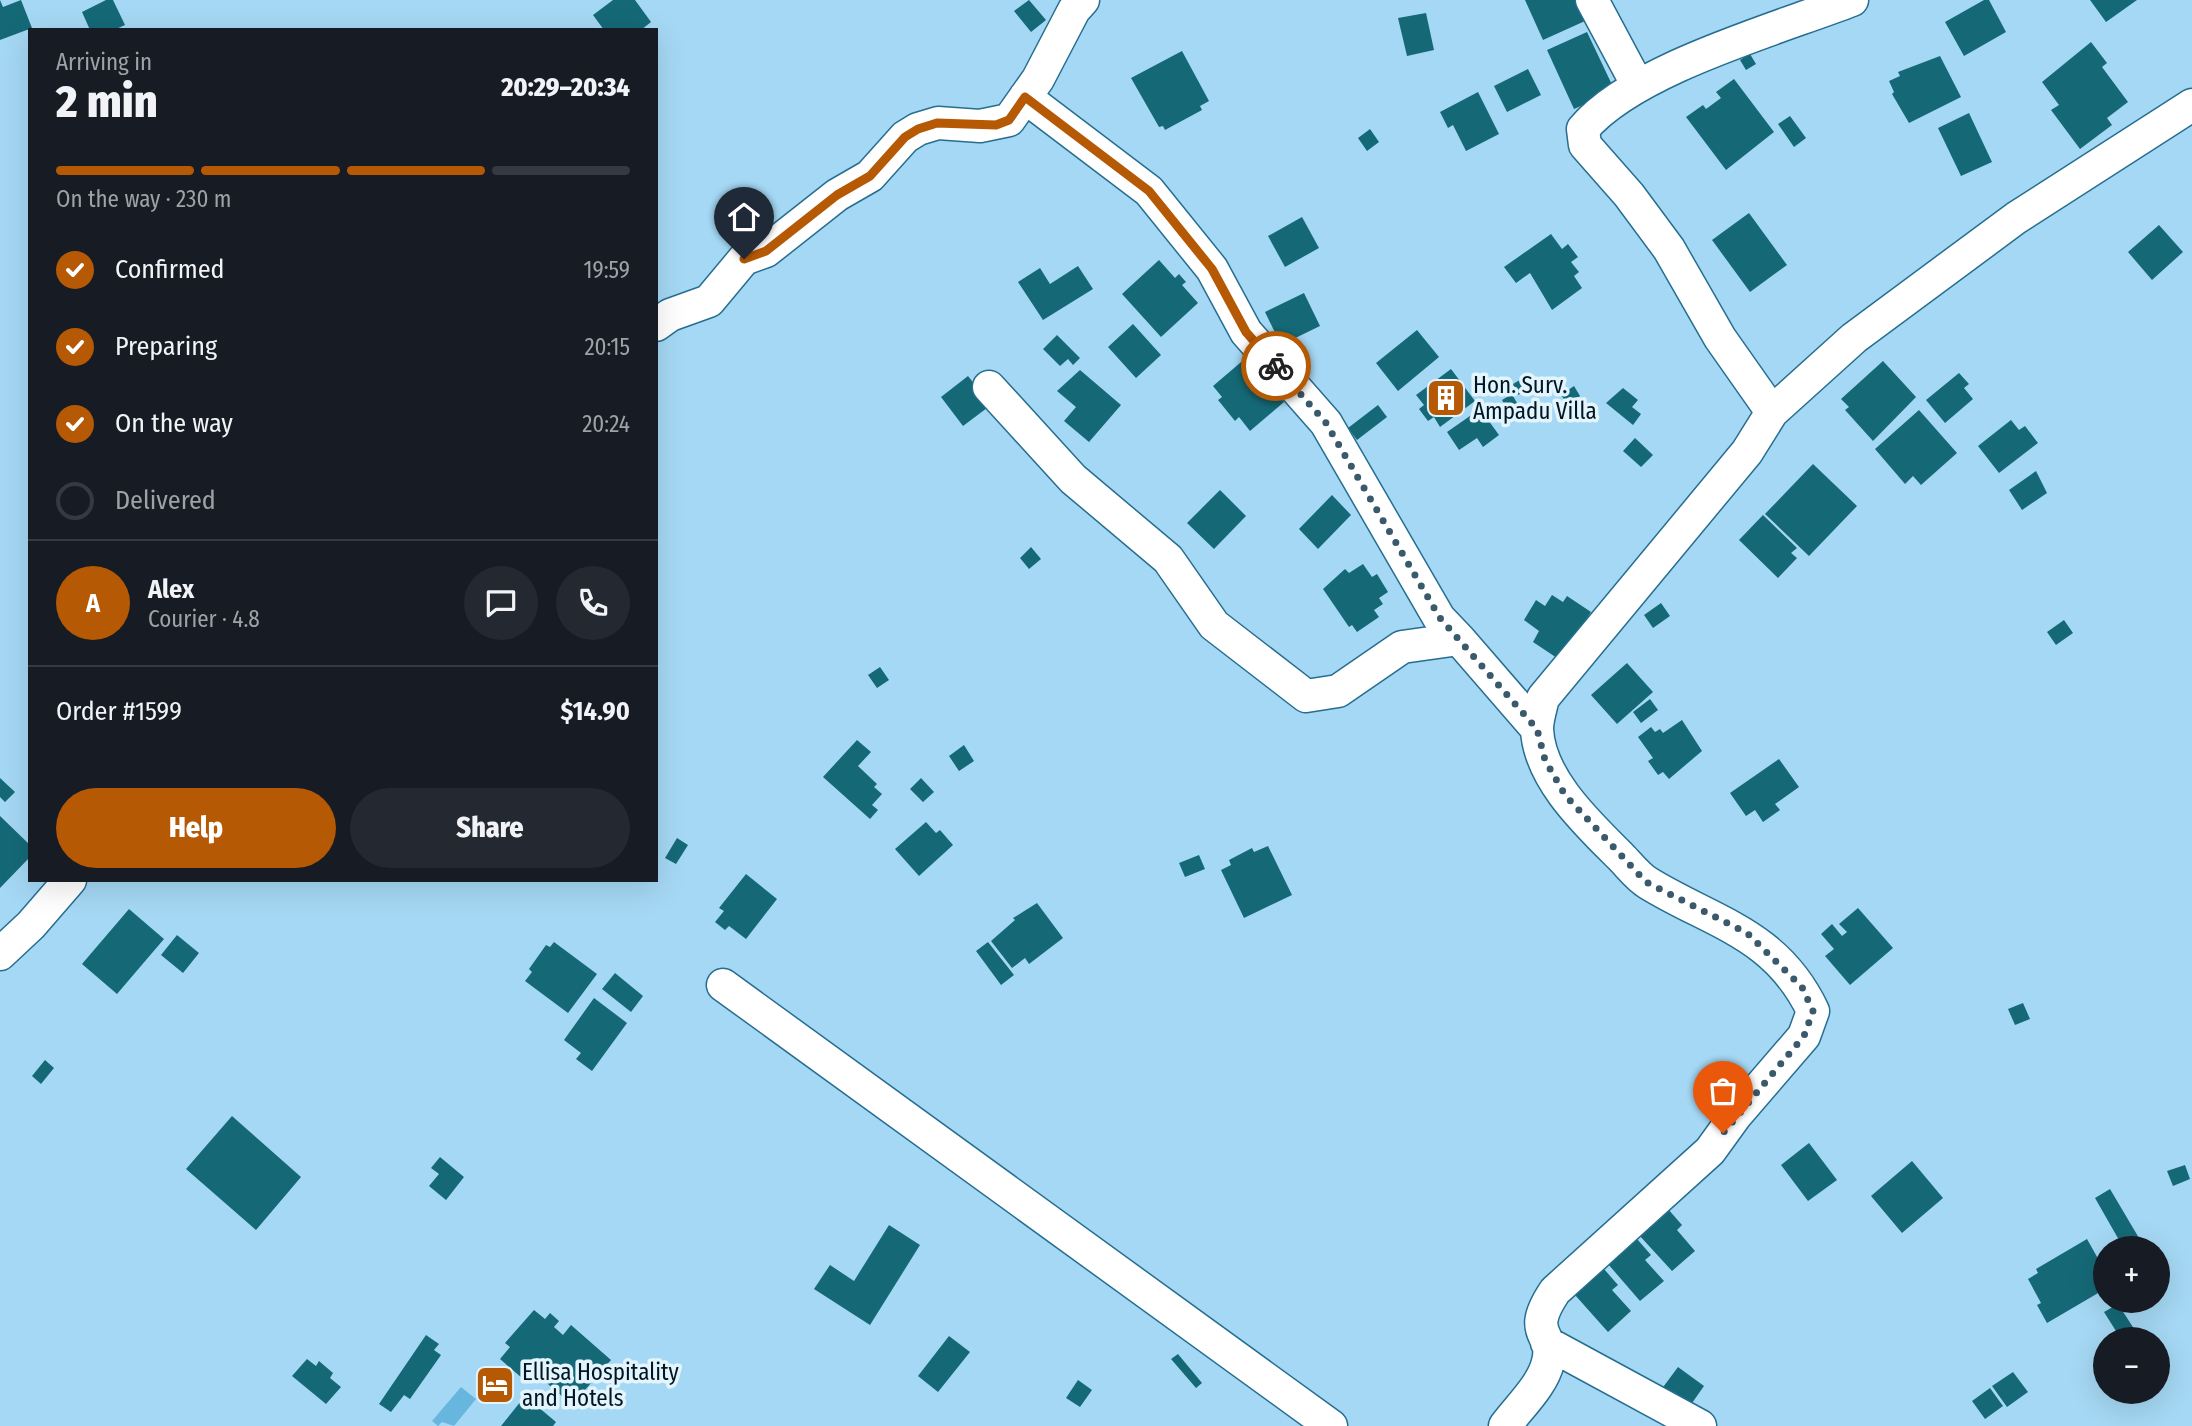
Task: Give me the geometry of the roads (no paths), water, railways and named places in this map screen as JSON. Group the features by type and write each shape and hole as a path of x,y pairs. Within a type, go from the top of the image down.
{"street":[{"path":"658,324 670,315 709,301 744,259 766,251 837,195 870,176 905,137 918,129 937,123 996,125 1009,120 1083,0"},
{"path":"1592,0 1638,86"},
{"path":"1772,412 1720,338 1670,249 1629,195 1585,145 1583,129 1598,110 1673,68 1852,0"},
{"path":"1025,97 1149,191 1212,269 1246,332 1326,423 1440,618 1537,729"},
{"path":"1505,1426 1542,1377 1549,1361 1547,1343 1540,1331 1541,1313 1555,1291 1710,1151 1736,1115 1804,1036 1813,1011 1802,987 1747,933 1646,882 1601,837 1565,795 1545,760 1537,729 1543,698 1747,452 1772,412 1854,338 2016,218 2192,105"},
{"path":"989,387 1073,479 1168,559 1214,625 1306,696 1338,691 1402,647 1459,639"},
{"path":"0,954 68,882"},
{"path":"723,985 1331,1426"},
{"path":"1547,1343 1700,1426"}],"water":[{"path":"461,1387 476,1399 454,1426 442,1422 438,1426 432,1421"}],"place":[{"name":"Hon. Surv. Ampadu Villa","path":"1446,398"},
{"name":"Ellisa Hospitality and Hotels","path":"495,1385"}]}
